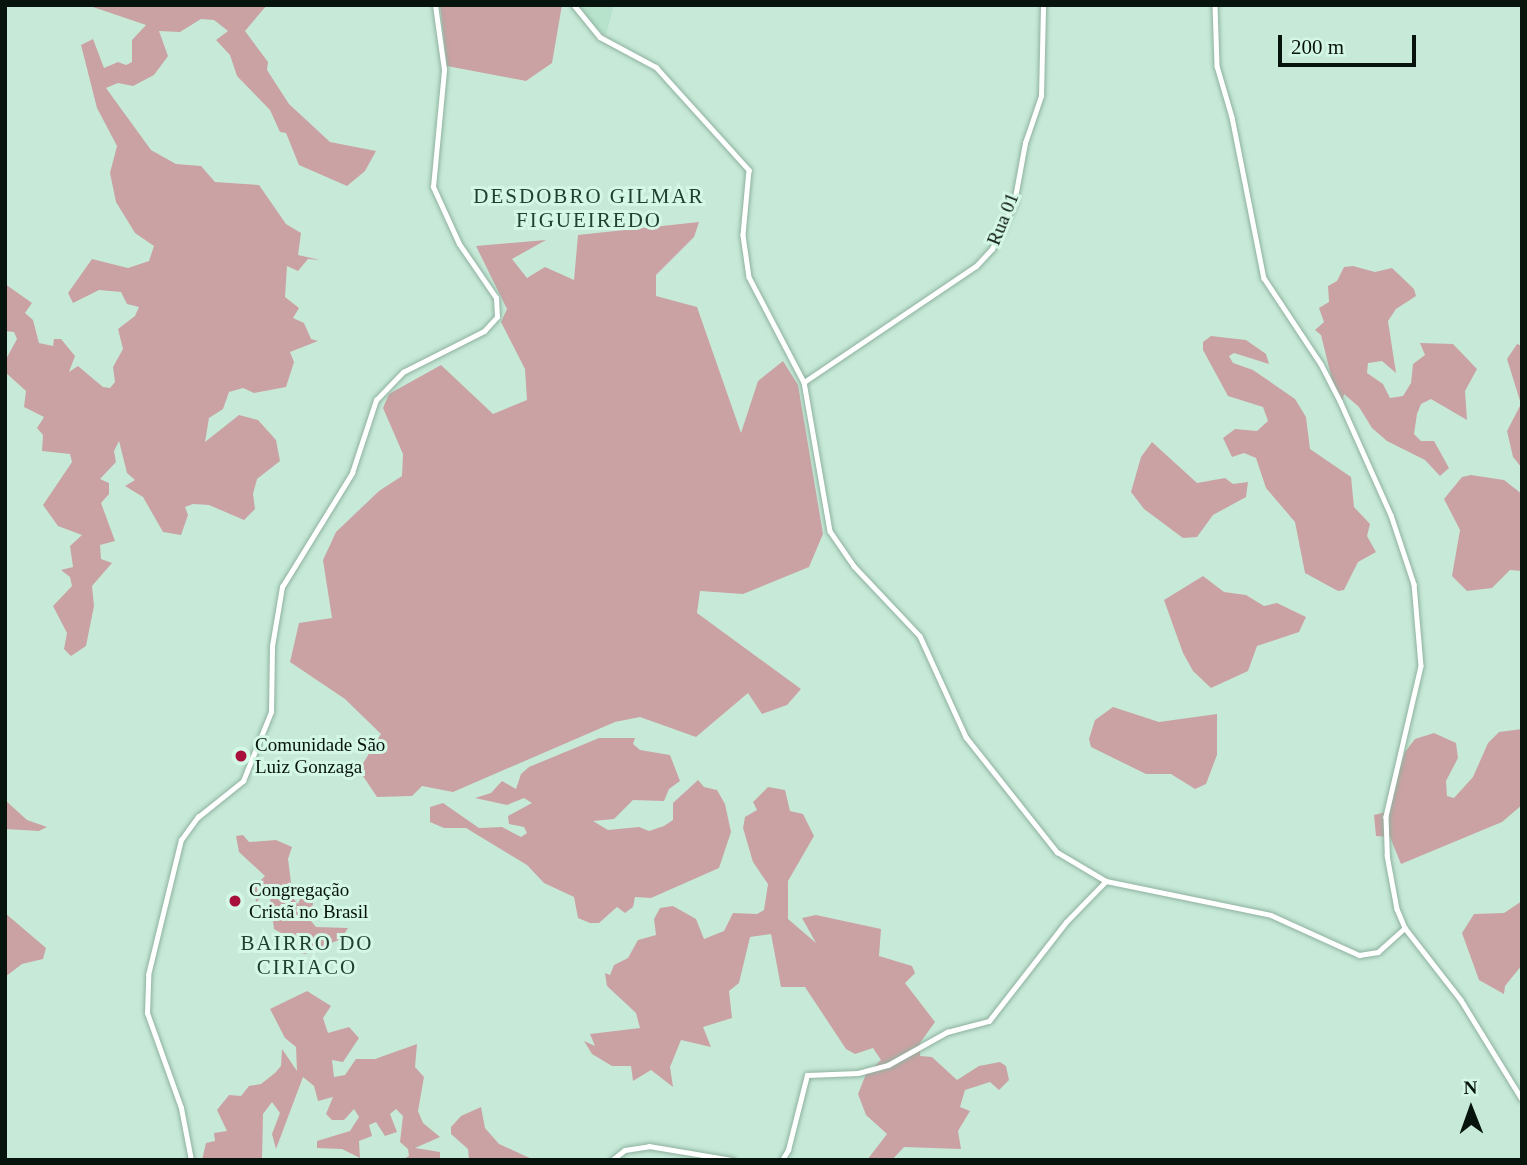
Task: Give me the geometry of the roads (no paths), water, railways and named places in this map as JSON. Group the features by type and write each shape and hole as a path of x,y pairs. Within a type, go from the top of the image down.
{"street":[{"path":"191,1160 181,1108 148,1013 148,975 181,840 198,817 243,781 271,712 272,646 282,587 352,473 376,400 403,372 484,331 498,317 496,298 458,244 433,187 443,70 435,5"},
{"path":"574,5 600,37 656,67 749,170 743,235 752,289 804,382 827,519 835,541 920,636 958,724 1000,783 1063,858 1106,881 1271,915 1359,955 1378,952 1405,928"},
{"name":"Rua 01","path":"804,382 976,266 992,249 1014,203 1020,162 1041,96 1043,5"},
{"path":"1215,5 1217,66 1232,117 1264,278 1321,364 1340,401 1391,515 1414,584 1421,666 1386,817 1391,884 1405,928 1461,1000 1522,1099"},
{"path":"782,1160 788,1150 807,1075 858,1073 888,1065 947,1032 989,1021 1066,922 1106,881"},
{"path":"612,1160 625,1150 649,1146 733,1160"}],"place":[{"name":"Comunidade São Luiz Gonzaga","path":"241,756"},
{"name":"Congregação Cristã no Brasil","path":"235,901"}],"district":[{"name":"DESDOBRO GILMAR FIGUEIREDO","path":"589,208"},
{"name":"BAIRRO DO CIRIACO","path":"307,955"}]}
